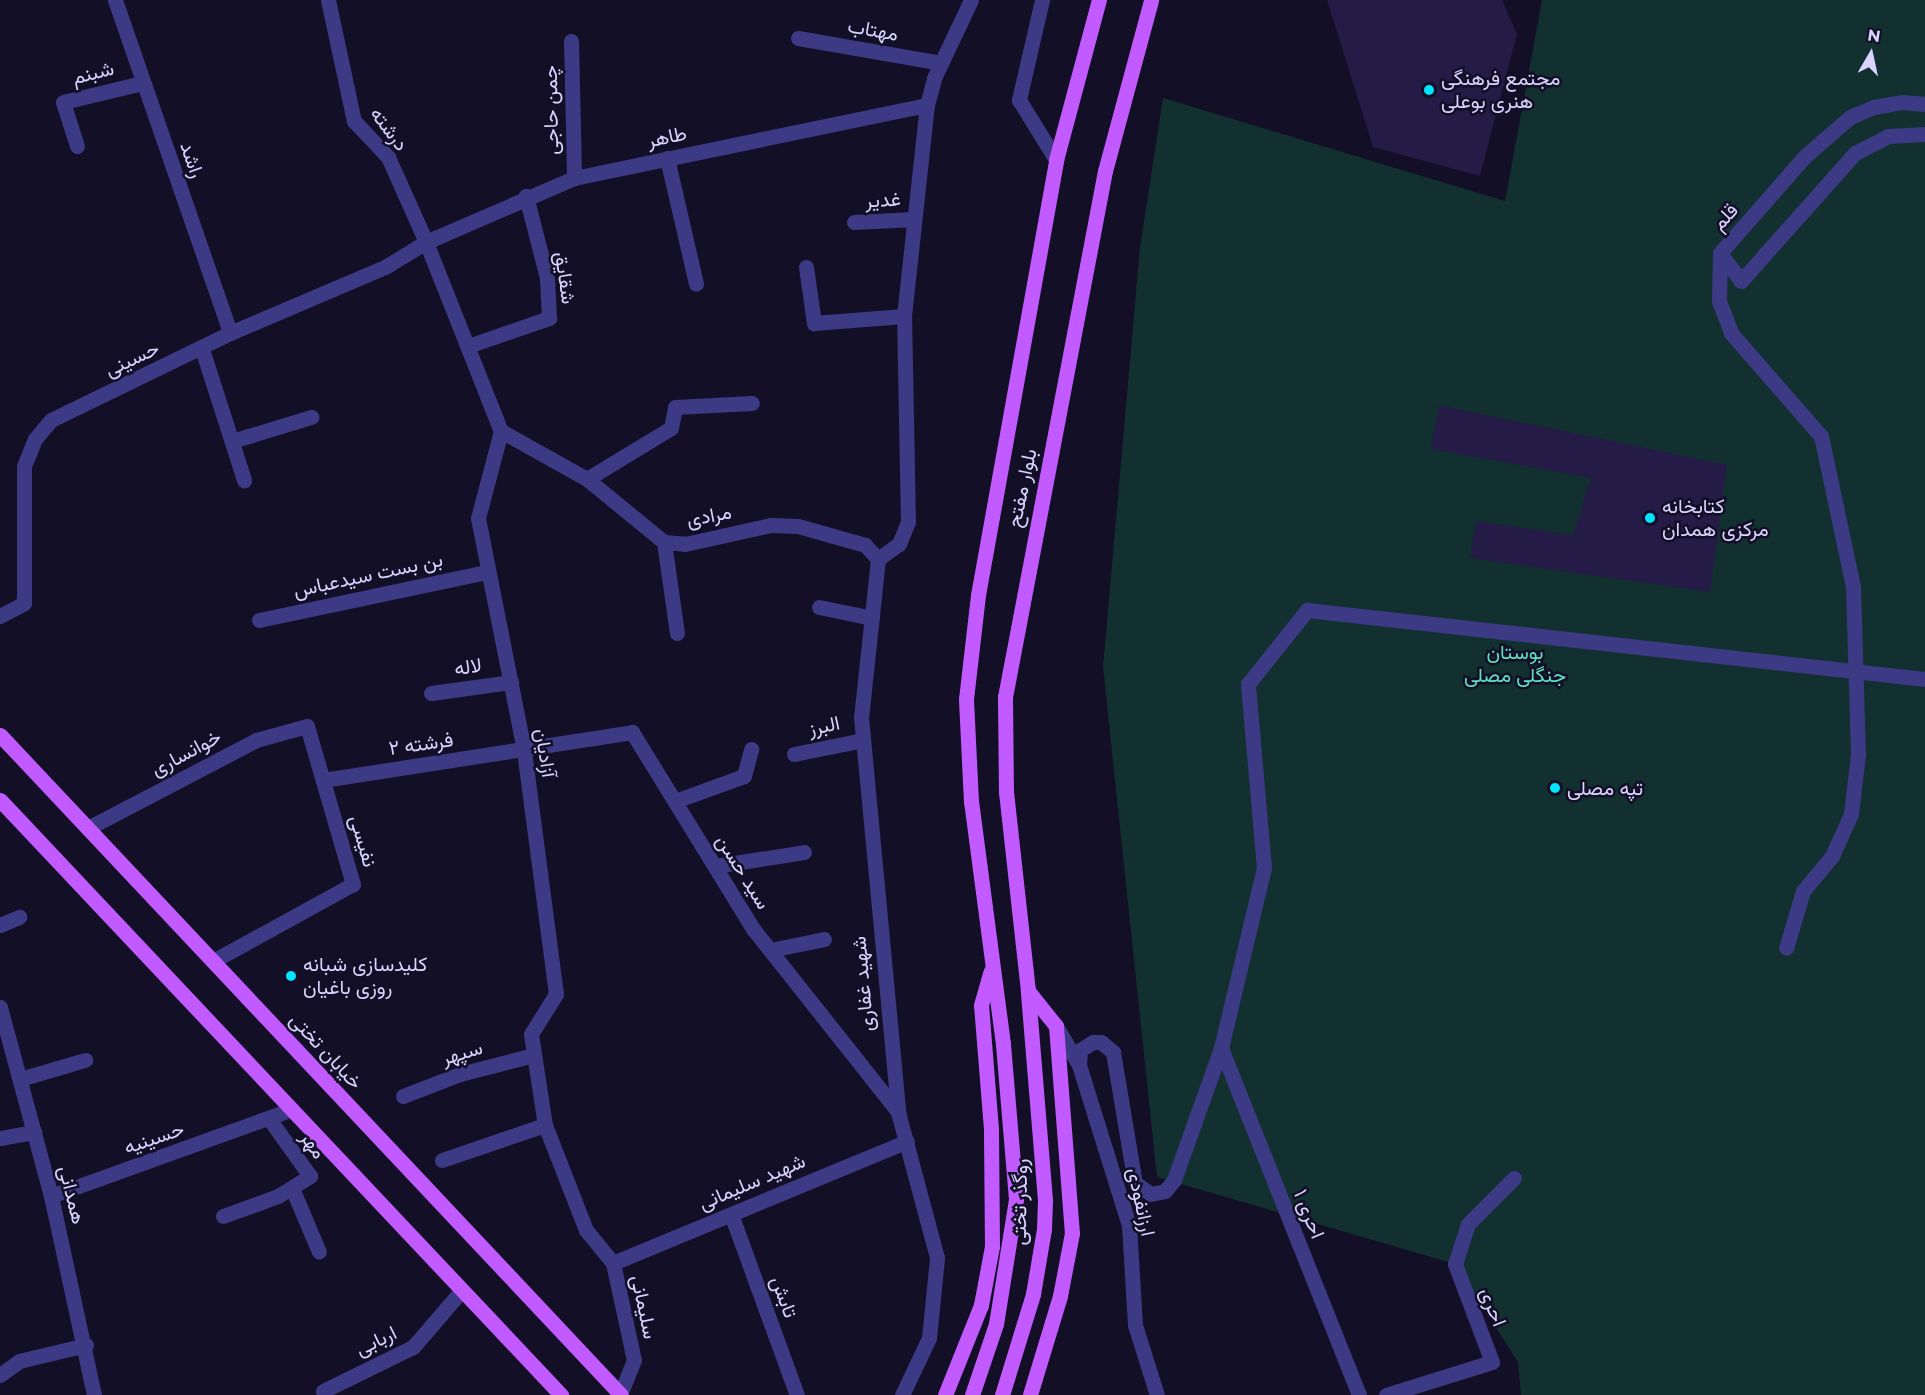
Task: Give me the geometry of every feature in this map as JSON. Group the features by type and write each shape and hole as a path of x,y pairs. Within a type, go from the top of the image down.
{"main road":[{"name":"بلوار مفتح","path":"1003,1044 971,802 966,699 978,595 1056,160 1099,0"},
{"name":"بلوار مفتح","path":"1033,1041 1006,793 1005,697 1105,171 1151,0"},
{"name":"خیابان تختی","path":"0,735 620,1394"},
{"path":"0,800 561,1395"},
{"path":"945,1395 981,1305 992,1246 991,1129 981,1005 993,965"},
{"path":"1028,991 1056,1026 1072,1233 1060,1296 1030,1395"},
{"name":"روگذر تختی","path":"1002,1395 1033,1294 1044,1229 1033,1041"},
{"name":"روگذر تختی","path":"972,1395 996,1324 1016,1199 1003,1044"}],"street":[{"name":"راشد","path":"116,0 142,83 230,333"},
{"name":"درشته","path":"328,0 354,121 388,157 426,242"},
{"path":"878,559 899,544 908,522 904,316 927,105 942,63 971,0"},
{"path":"1042,0 1019,100 1056,160"},
{"name":"مهتاب","path":"798,38 942,63"},
{"name":"چمن حاجی","path":"571,41 574,178"},
{"name":"شبنم","path":"77,146 63,102 142,83"},
{"name":"قلم","path":"1925,104 1903,102 1874,107 1850,117 1804,157 1720,253 1741,281 1855,153 1888,136 1925,134"},
{"name":"طاهر","path":"426,242 526,196 574,178 927,105"},
{"path":"667,159 696,284"},
{"name":"شقایق","path":"468,346 549,318 548,278 526,196"},
{"name":"غدیر","path":"854,222 914,219"},
{"name":"حسینی","path":"0,616 24,603 24,466 36,439 51,420 202,349 230,333 385,267 426,242"},
{"path":"426,242 501,431"},
{"path":"1720,253 1719,301 1731,333 1821,436 1853,587 1858,672 1858,755 1851,814 1832,856 1803,891 1786,948"},
{"path":"806,267 813,323 904,316"},
{"path":"202,349 244,480"},
{"path":"587,479 671,428 675,406 752,403"},
{"path":"232,441 311,417"},
{"name":"مرادی","path":"501,431 587,479 664,542 685,544 771,525 798,526 865,545 878,559"},
{"name":"آزادیان","path":"501,431 478,518 524,751 556,994 531,1034 545,1125 586,1230 613,1263"},
{"path":"664,542 676,633"},
{"name":"شهید غفاری","path":"878,559 863,681 863,740 898,1112 938,1258 929,1338 902,1395"},
{"name":"بن بست سیدعباس","path":"259,620 487,572"},
{"path":"819,607 872,618"},
{"path":"1079,1065 1080,1050 1093,1042 1101,1042 1113,1052 1135,1183 1144,1192 1157,1194 1174,1180 1221,1048 1264,868 1248,684 1307,610 1925,679"},
{"name":"لاله","path":"431,693 511,682"},
{"name":"نفیسی","path":"213,961 353,884 308,726"},
{"name":"خوانساری","path":"88,828 256,740 308,726"},
{"name":"سید حسن","path":"524,751 632,732 770,950 898,1112"},
{"name":"البرز","path":"794,754 863,740"},
{"path":"675,801 744,776 751,749"},
{"name":"فرشته ۲","path":"323,780 524,751"},
{"path":"715,866 804,852"},
{"path":"0,925 19,917"},
{"path":"770,950 824,939"},
{"name":"همدانی","path":"0,1008 51,1196 86,1345 94,1395"},
{"name":"ارزانفودی","path":"1056,1026 1079,1065 1129,1226 1135,1325 1157,1395"},
{"name":"احری ۱","path":"1221,1048 1359,1395"},
{"name":"سپهر","path":"403,1096 460,1074 534,1055"},
{"path":"20,1079 85,1060"},
{"name":"حسینیه","path":"51,1196 270,1120 292,1109"},
{"name":"مهر","path":"270,1120 310,1176 292,1188"},
{"path":"442,1160 545,1125"},
{"path":"0,1138 34,1132"},
{"name":"شهید سلیمانی","path":"613,1263 907,1141"},
{"name":"احری","path":"1385,1394 1492,1362 1455,1264 1468,1224 1514,1178"},
{"path":"223,1216 292,1188 319,1252"},
{"name":"تابش","path":"731,1214 797,1395"},
{"name":"سلیمانی","path":"613,1263 634,1360 620,1394"},
{"name":"اربابی","path":"323,1391 413,1347 462,1290"},
{"path":"0,1375 19,1361 86,1345"}],"green space":[{"name":"بوستان جنگلی مصلی","path":"1542,0 1925,0 1925,1395 1521,1395 1518,1362 1455,1264 1157,1177 1103,667 1140,247 1163,98 1505,201"}],"building":[{"name":"مجتمع فرهنگی هنری بوعلی","path":"1327,0 1502,0 1517,34 1480,176 1373,147"},
{"path":"1439,405 1727,465 1710,592 1470,558 1476,521 1573,535 1591,478 1431,449"}],"place":[{"name":"مجتمع فرهنگی هنری بوعلی","path":"1429,90"},
{"name":"کتابخانه مرکزی همدان","path":"1650,518"},
{"name":"تپه مصلی","path":"1555,788"},
{"name":"کلیدسازی شبانه روزی باغیان","path":"291,976"}]}
